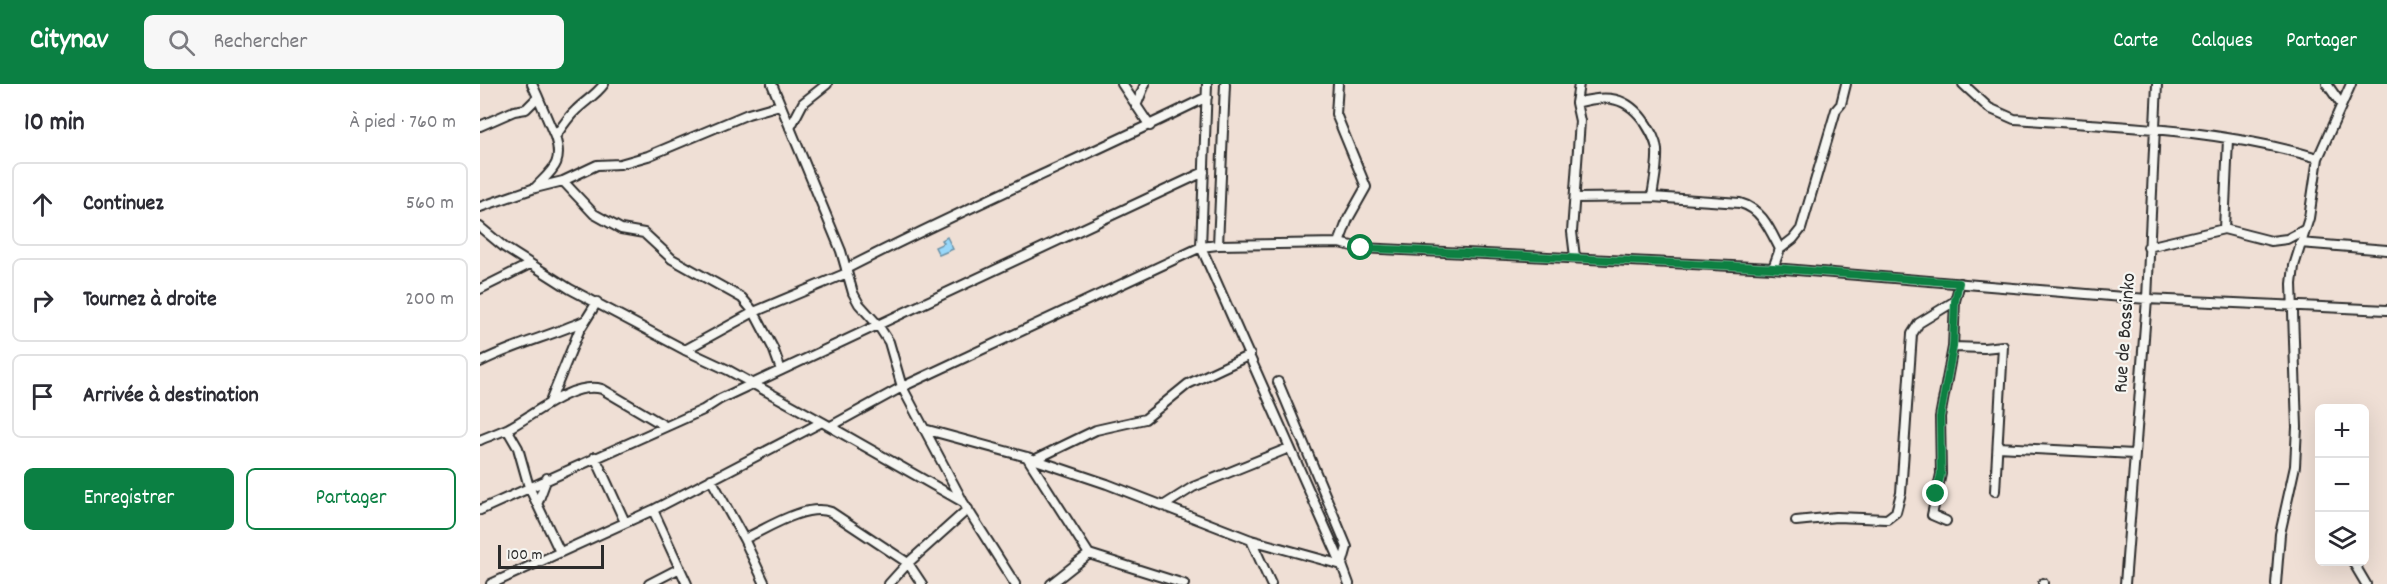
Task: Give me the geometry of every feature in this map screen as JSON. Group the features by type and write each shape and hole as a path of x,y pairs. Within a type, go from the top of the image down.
{"street":[{"path":"532,84 560,151 552,170 535,188"},
{"path":"555,137 574,111 598,92 604,84"},
{"path":"772,84 841,250 846,271 859,304 878,325 894,352 902,387 963,502 1015,584"},
{"path":"790,128 803,103 827,84"},
{"path":"1122,84 1150,126"},
{"path":"1136,106 1145,84"},
{"path":"1207,84 1201,247 1349,584"},
{"path":"1218,244 1225,84"},
{"path":"1338,84 1336,114 1366,187 1348,219 1339,243"},
{"path":"1575,257 1572,232 1580,121 1576,103 1579,84"},
{"path":"1773,268 1780,249 1793,240 1801,229 1820,161 1846,84"},
{"path":"1963,84 1989,108 2014,119 2154,129 2278,146 2318,158"},
{"name":"Rue de Bassinko","path":"2125,584 2147,299 2157,84"},
{"path":"2327,84 2341,104"},
{"path":"2276,584 2280,534 2295,466 2297,427 2292,284 2294,266 2304,230 2318,158 2351,84"},
{"path":"480,126 514,111 526,109 538,97"},
{"path":"685,350 754,312 846,271 933,224 1150,126 1207,97"},
{"path":"1576,103 1593,99 1616,99 1630,104 1644,121 1656,148 1652,197"},
{"path":"480,207 535,188 563,182 597,165 630,162 682,143 748,114 780,105"},
{"path":"2224,229 2228,139"},
{"path":"480,510 665,426 1204,172"},
{"path":"563,182 594,214 621,228 644,233 672,260 742,298 754,312 774,348 781,370"},
{"path":"1575,198 1652,197 1740,202 1757,210 1780,249"},
{"path":"480,227 530,264 570,289 790,402 963,502"},
{"path":"2148,247 2224,229 2271,241 2287,239 2304,230"},
{"path":"831,426 902,387 1201,247 1218,244 1339,243 1361,248 1773,268 2147,299 2387,310"},
{"path":"2300,243 2387,250"},
{"path":"480,289 530,264"},
{"path":"1946,521 1932,515 1941,474 1940,417 1953,347 1955,301 1959,283"},
{"path":"1796,521 1836,517 1887,519 1896,512 1901,493 1912,334 1919,323 1955,301"},
{"path":"550,402 584,321 597,302"},
{"path":"480,362 506,348 550,336 584,321"},
{"path":"1953,347 2003,346 1995,491"},
{"path":"1031,459 1096,430 1145,419 1188,384 1250,355"},
{"path":"1278,382 1347,547 1342,565"},
{"path":"480,440 507,429 550,402 585,388 594,387 602,389 665,426"},
{"path":"491,584 653,510 822,422"},
{"path":"507,429 518,448 529,487 560,552"},
{"path":"924,429 1031,459 1107,484 1251,540 1342,565"},
{"path":"1998,447 2134,454"},
{"path":"1163,506 1187,490 1289,448"},
{"path":"595,457 625,522"},
{"path":"1031,459 1089,554 1184,584"},
{"path":"538,502 547,478"},
{"path":"711,479 744,539 765,584"},
{"path":"744,539 800,513 822,509 831,512 908,563 922,584"},
{"path":"889,584 908,563 968,509"},
{"path":"653,510 687,584"},
{"path":"1251,540 1270,584"},
{"path":"1051,584 1089,554"},
{"path":"2356,566 2366,584"},
{"path":"649,584 680,568"}],"water":[{"path":"947,237 953,249 939,255 935,247 944,243 942,240"}],"route":[{"path":"1361,248 1773,268 1959,283 1955,301 1953,347 1940,417 1941,474 1936,494"}]}
